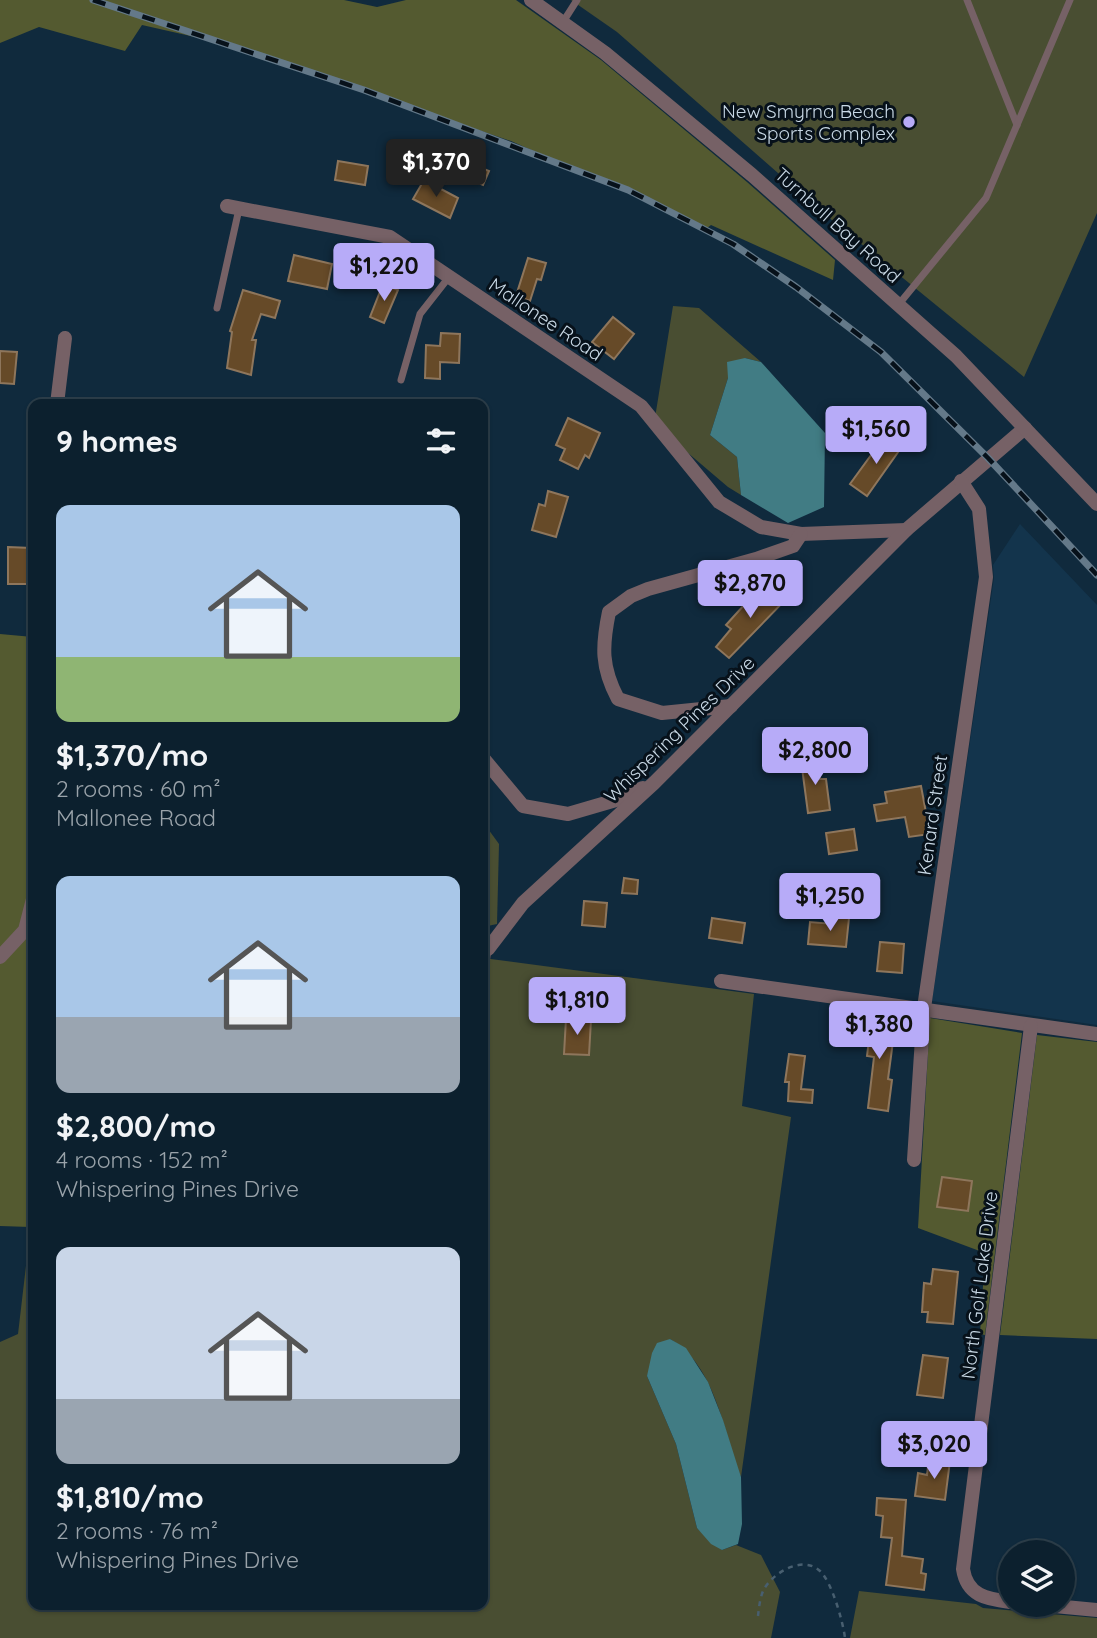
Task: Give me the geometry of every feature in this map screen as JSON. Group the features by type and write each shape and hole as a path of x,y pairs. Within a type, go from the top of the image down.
{"street":[{"name":"Turnbull Bay Road","path":"531,0 564,22 752,175 956,356 1097,504"},
{"name":"Mallonee Road","path":"233,207 390,237 640,406 719,502 761,527 801,534 906,530"},
{"path":"58,399 65,338"},
{"name":"Whispering Pines Drive","path":"488,949 523,903 654,783 906,530 1025,428"},
{"name":"Kenard Street","path":"914,1160 924,1008 986,577 979,509 961,481"},
{"path":"731,706 663,713 618,699 610,683 602,647 609,612 631,596 648,589 793,546 801,534"},
{"path":"488,764 523,806 568,814 616,800 654,783"},
{"path":"0,957 25,930 28,918"},
{"path":"721,981 1097,1034"},
{"name":"North Golf Lake Drive","path":"998,1601 984,1599 976,1594 965,1578 963,1569 1031,1026"},
{"path":"1075,1608 1097,1610"}],"lane":[{"path":"564,22 577,0"},
{"path":"967,0 1017,125"},
{"path":"898,305 981,205 1070,0"},
{"path":"217,309 233,207"},
{"path":"401,380 420,314 449,277"}],"path":[{"path":"758,1616 762,1594 773,1577 792,1566 813,1566 822,1572 829,1585 845,1638"}],"shaded area":[{"path":"0,0 344,0 377,7 406,0 516,0 601,60 747,182 835,260 833,280 711,225 707,228 511,141 217,42 142,25 125,51 39,27 0,43"},
{"name":"New Smyrna Beach Sports Complex","path":"571,0 1097,0 1097,213 1024,377 827,216 617,32"},
{"path":"673,306 699,308 761,362 745,358 728,378 710,435 737,457 741,495 654,424"},
{"path":"745,358 761,362 825,433 824,507 788,523 741,495 737,457 710,435 728,378 727,362"},
{"path":"1020,524 1097,605 1097,1025 932,1001 994,578 993,565"},
{"path":"0,634 28,637 28,1227 0,1226"},
{"path":"488,829 499,844 497,924 488,926"},
{"path":"488,959 754,994 742,1106 791,1117 741,1477 708,1382 686,1351 670,1339 647,1376 676,1444 697,1528 722,1550 736,1545 761,1555 780,1592 771,1638 0,1638 0,1342 18,1334 28,1249 28,1610 488,1610"},
{"path":"930,1018 1022,1033 985,1335 980,1334 985,1253 918,1228"},
{"path":"1037,1035 1097,1042 1097,1339 1000,1335"},
{"path":"670,1339 686,1348 708,1382 741,1477 742,1524 738,1544 722,1550 711,1544 697,1528 676,1444 647,1376 657,1343"},
{"path":"859,1591 976,1604 983,1608 998,1609 998,1617 1097,1618 1097,1638 850,1638"}],"building":[{"path":"338,161 368,166 365,185 335,180"},
{"path":"474,165 489,171 483,185 469,179"},
{"path":"424,180 458,198 450,218 413,199"},
{"path":"294,255 332,264 327,289 288,281"},
{"path":"528,258 546,263 530,301 516,296"},
{"path":"383,284 398,290 384,323 370,317"},
{"path":"243,290 280,301 275,318 261,314 252,340 256,340 251,375 227,368 230,331"},
{"path":"613,317 634,334 614,359 592,342"},
{"path":"441,333 460,334 459,363 440,362 440,379 425,378 426,345 440,346"},
{"path":"0,351 17,352 14,384 0,383"},
{"path":"568,418 600,433 589,458 585,455 578,469 560,460 565,449 556,445"},
{"path":"885,436 901,448 867,496 850,484"},
{"path":"548,491 568,497 556,537 532,530 539,504 545,506"},
{"path":"8,547 28,548 28,584 8,584"},
{"path":"773,584 788,597 729,658 716,647 731,629 726,625 745,604 750,609"},
{"path":"818,758 820,779 826,779 830,810 808,813 801,760"},
{"path":"921,786 930,834 909,837 905,817 877,821 874,805 887,803 885,792"},
{"path":"854,829 857,850 829,854 826,833"},
{"path":"624,878 638,880 637,894 622,893"},
{"path":"584,901 607,903 605,927 582,925"},
{"path":"833,917 849,918 846,947 808,944 810,922 833,924"},
{"path":"712,918 745,923 742,943 709,938"},
{"path":"880,942 904,944 902,973 877,971"},
{"path":"861,1013 873,1015 872,1023 895,1026 888,1079 892,1080 888,1111 868,1108 874,1057 867,1056 870,1032 859,1030"},
{"path":"566,1019 591,1020 589,1055 564,1054"},
{"path":"789,1054 805,1056 801,1089 813,1090 812,1103 788,1101 789,1082 785,1082"},
{"path":"942,1177 972,1181 968,1211 937,1207"},
{"path":"933,1269 958,1272 953,1324 927,1322 928,1312 922,1312 924,1283 931,1284"},
{"path":"923,1355 948,1358 943,1398 917,1395"},
{"path":"929,1459 950,1461 945,1500 915,1496 918,1473 927,1475"},
{"path":"877,1498 906,1500 902,1556 923,1559 921,1573 926,1574 924,1590 886,1585 892,1538 881,1537 883,1516 876,1515"}],"railway":[{"path":"93,0 364,90 628,190 733,244 796,287 881,352 988,458 1097,575"}],"place":[{"name":"New Smyrna Beach Sports Complex","path":"909,122"}]}
